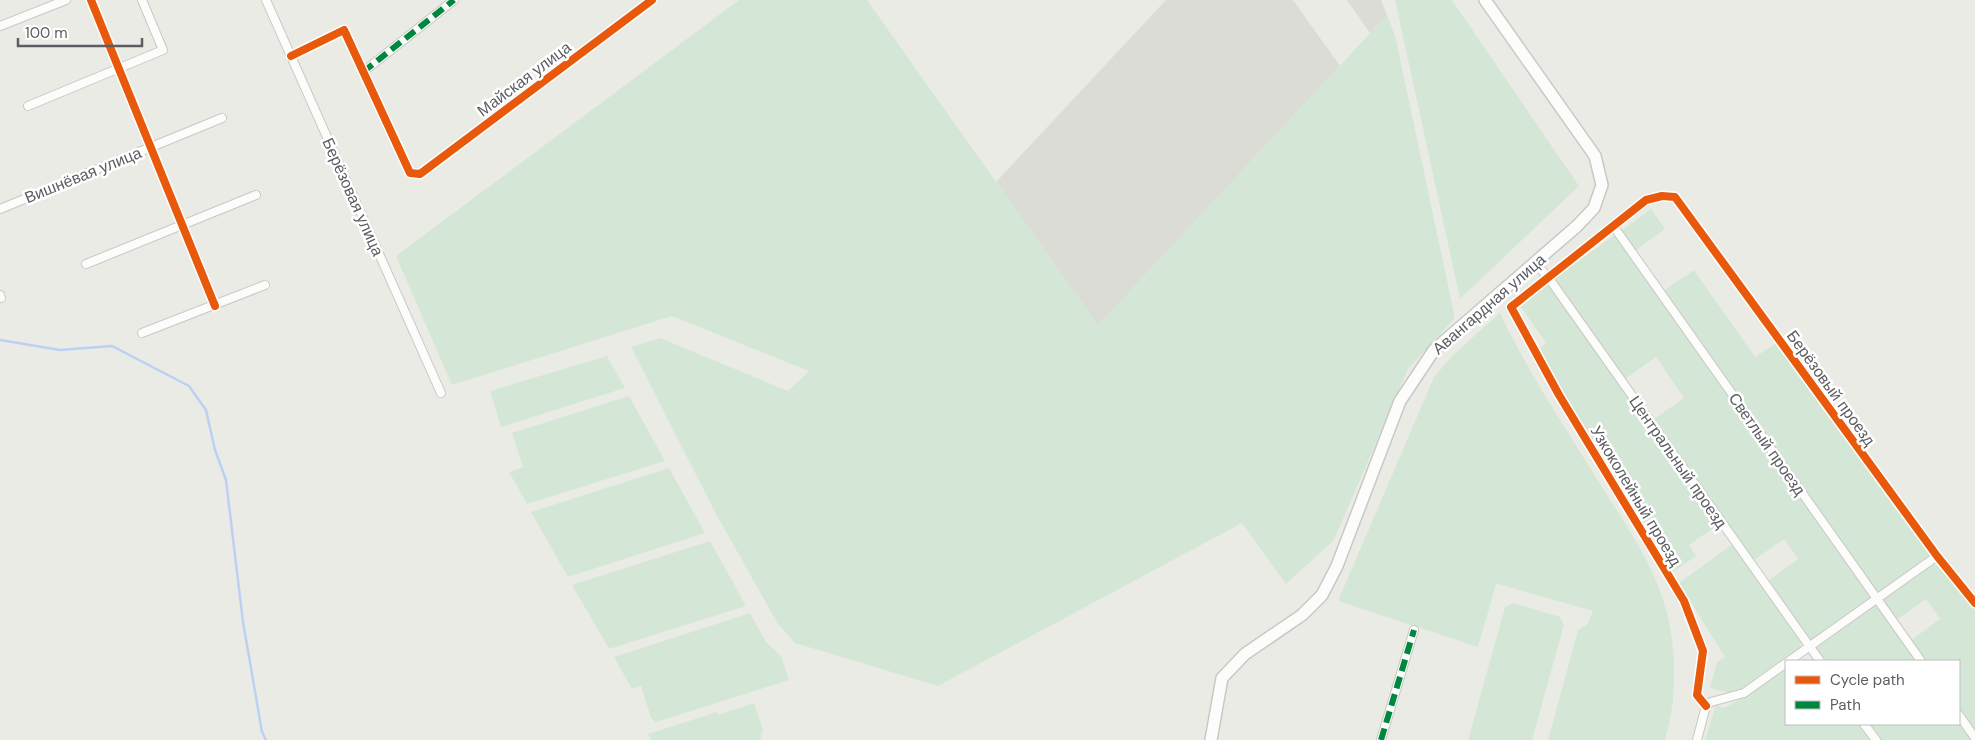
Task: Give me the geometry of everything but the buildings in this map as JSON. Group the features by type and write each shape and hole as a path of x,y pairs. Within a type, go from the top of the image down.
{"main road":[{"name":"Авангардная улица","path":"1211,740 1222,678 1245,654 1302,615 1322,595 1338,566 1400,401 1434,350 1577,226 1594,208 1602,185 1594,156 1485,0"}],"street":[{"path":"0,26 66,0"},
{"path":"91,0 214,306"},
{"path":"28,106 163,50 142,0"},
{"name":"Берёзовая улица","path":"266,0 440,393"},
{"path":"291,56 344,30 363,72 454,0"},
{"name":"Майская улица","path":"363,72 410,173 420,174 652,0"},
{"name":"Вишнёвая улица","path":"0,209 222,118"},
{"path":"86,264 256,195"},
{"name":"Берёзовый проезд","path":"1614,227 1646,200 1662,196 1675,197 1937,556 1975,603"},
{"path":"1548,276 1614,227"},
{"name":"Светлый проезд","path":"1614,227 1920,660"},
{"name":"Центральный проезд","path":"1535,263 1548,276 1819,660"},
{"name":"Узкоколейный проезд","path":"1548,276 1511,306 1558,395 1684,600 1703,651 1697,695 1706,706"},
{"path":"142,333 265,285"},
{"path":"1791,660 1937,556"},
{"path":"1381,740 1414,630"},
{"path":"1697,740 1706,706 1711,702 1744,693 1785,664"},
{"path":"1960,716 1975,738"},
{"path":"1865,725 1876,740"}],"shaded area":[{"path":"1166,0 1293,0 1340,66 1098,326 996,182"},
{"path":"1347,0 1381,0 1387,15 1370,33"}],"green space":[{"path":"739,0 867,0 1098,325 1387,15 1395,35 1455,318 1408,369 1334,540 1286,584 1242,523 938,686 795,643 778,624 717,516 631,347 660,338 788,391 809,371 672,316 452,385 396,256"},
{"path":"1395,0 1452,0 1579,186 1460,299"},
{"path":"1651,209 1665,229 1635,251 1621,231"},
{"path":"1615,235 1871,598 1811,641 1768,581 1798,559 1784,539 1754,560 1654,419 1684,398 1656,357 1625,379 1554,278"},
{"path":"1694,270 1755,357 1776,343 1930,552 1928,558 1877,594 1663,291"},
{"path":"1548,282 1719,524 1689,545 1696,556 1673,572 1562,390 1540,348 1546,343 1518,303"},
{"path":"1500,313 1537,382 1632,535 1656,581 1667,613 1674,660 1674,693 1665,740 1548,740 1578,630 1587,625 1593,611 1498,584 1496,585 1478,647 1338,601 1434,377 1453,355"},
{"path":"607,356 625,388 501,427 490,391"},
{"path":"629,396 665,461 527,504 509,472 523,467 512,433"},
{"path":"669,468 705,533 568,577 531,512"},
{"path":"710,541 746,606 609,649 572,585"},
{"path":"1733,544 1801,640 1800,649 1744,688 1728,695 1726,692 1710,688 1717,662 1725,657 1679,583"},
{"path":"1933,564 1940,566 1960,593 1975,609 1975,732 1960,710 1960,660 1924,660 1910,641 1940,619 1926,599 1896,620 1882,600"},
{"path":"1513,603 1560,617 1564,625 1532,740 1468,740 1505,607"},
{"path":"1876,604 1915,660 1824,660 1815,647"},
{"path":"750,613 766,642 781,656 789,680 656,722 651,718 641,686 632,689 614,657"},
{"path":"1785,669 1785,725 1861,725 1871,740 1705,740 1716,705 1724,708 1741,699"},
{"path":"754,703 763,730 760,740 651,740 648,734 717,712 718,715"},
{"path":"1960,724 1971,740 1881,740 1870,725"}],"waterway":[{"path":"0,340 60,350 112,346 189,386 206,410 215,450 226,480 243,622 262,732 266,740"}],"marked path":[{"path":"363,72 454,0"},
{"path":"1381,740 1414,630"}],"cycle path":[{"path":"91,0 215,306"},
{"path":"291,56 344,30 410,173 420,174 652,0"},
{"path":"1706,706 1697,695 1703,651 1684,601 1559,395 1511,307 1646,200 1662,196 1675,197 1937,556 1975,603"}]}
